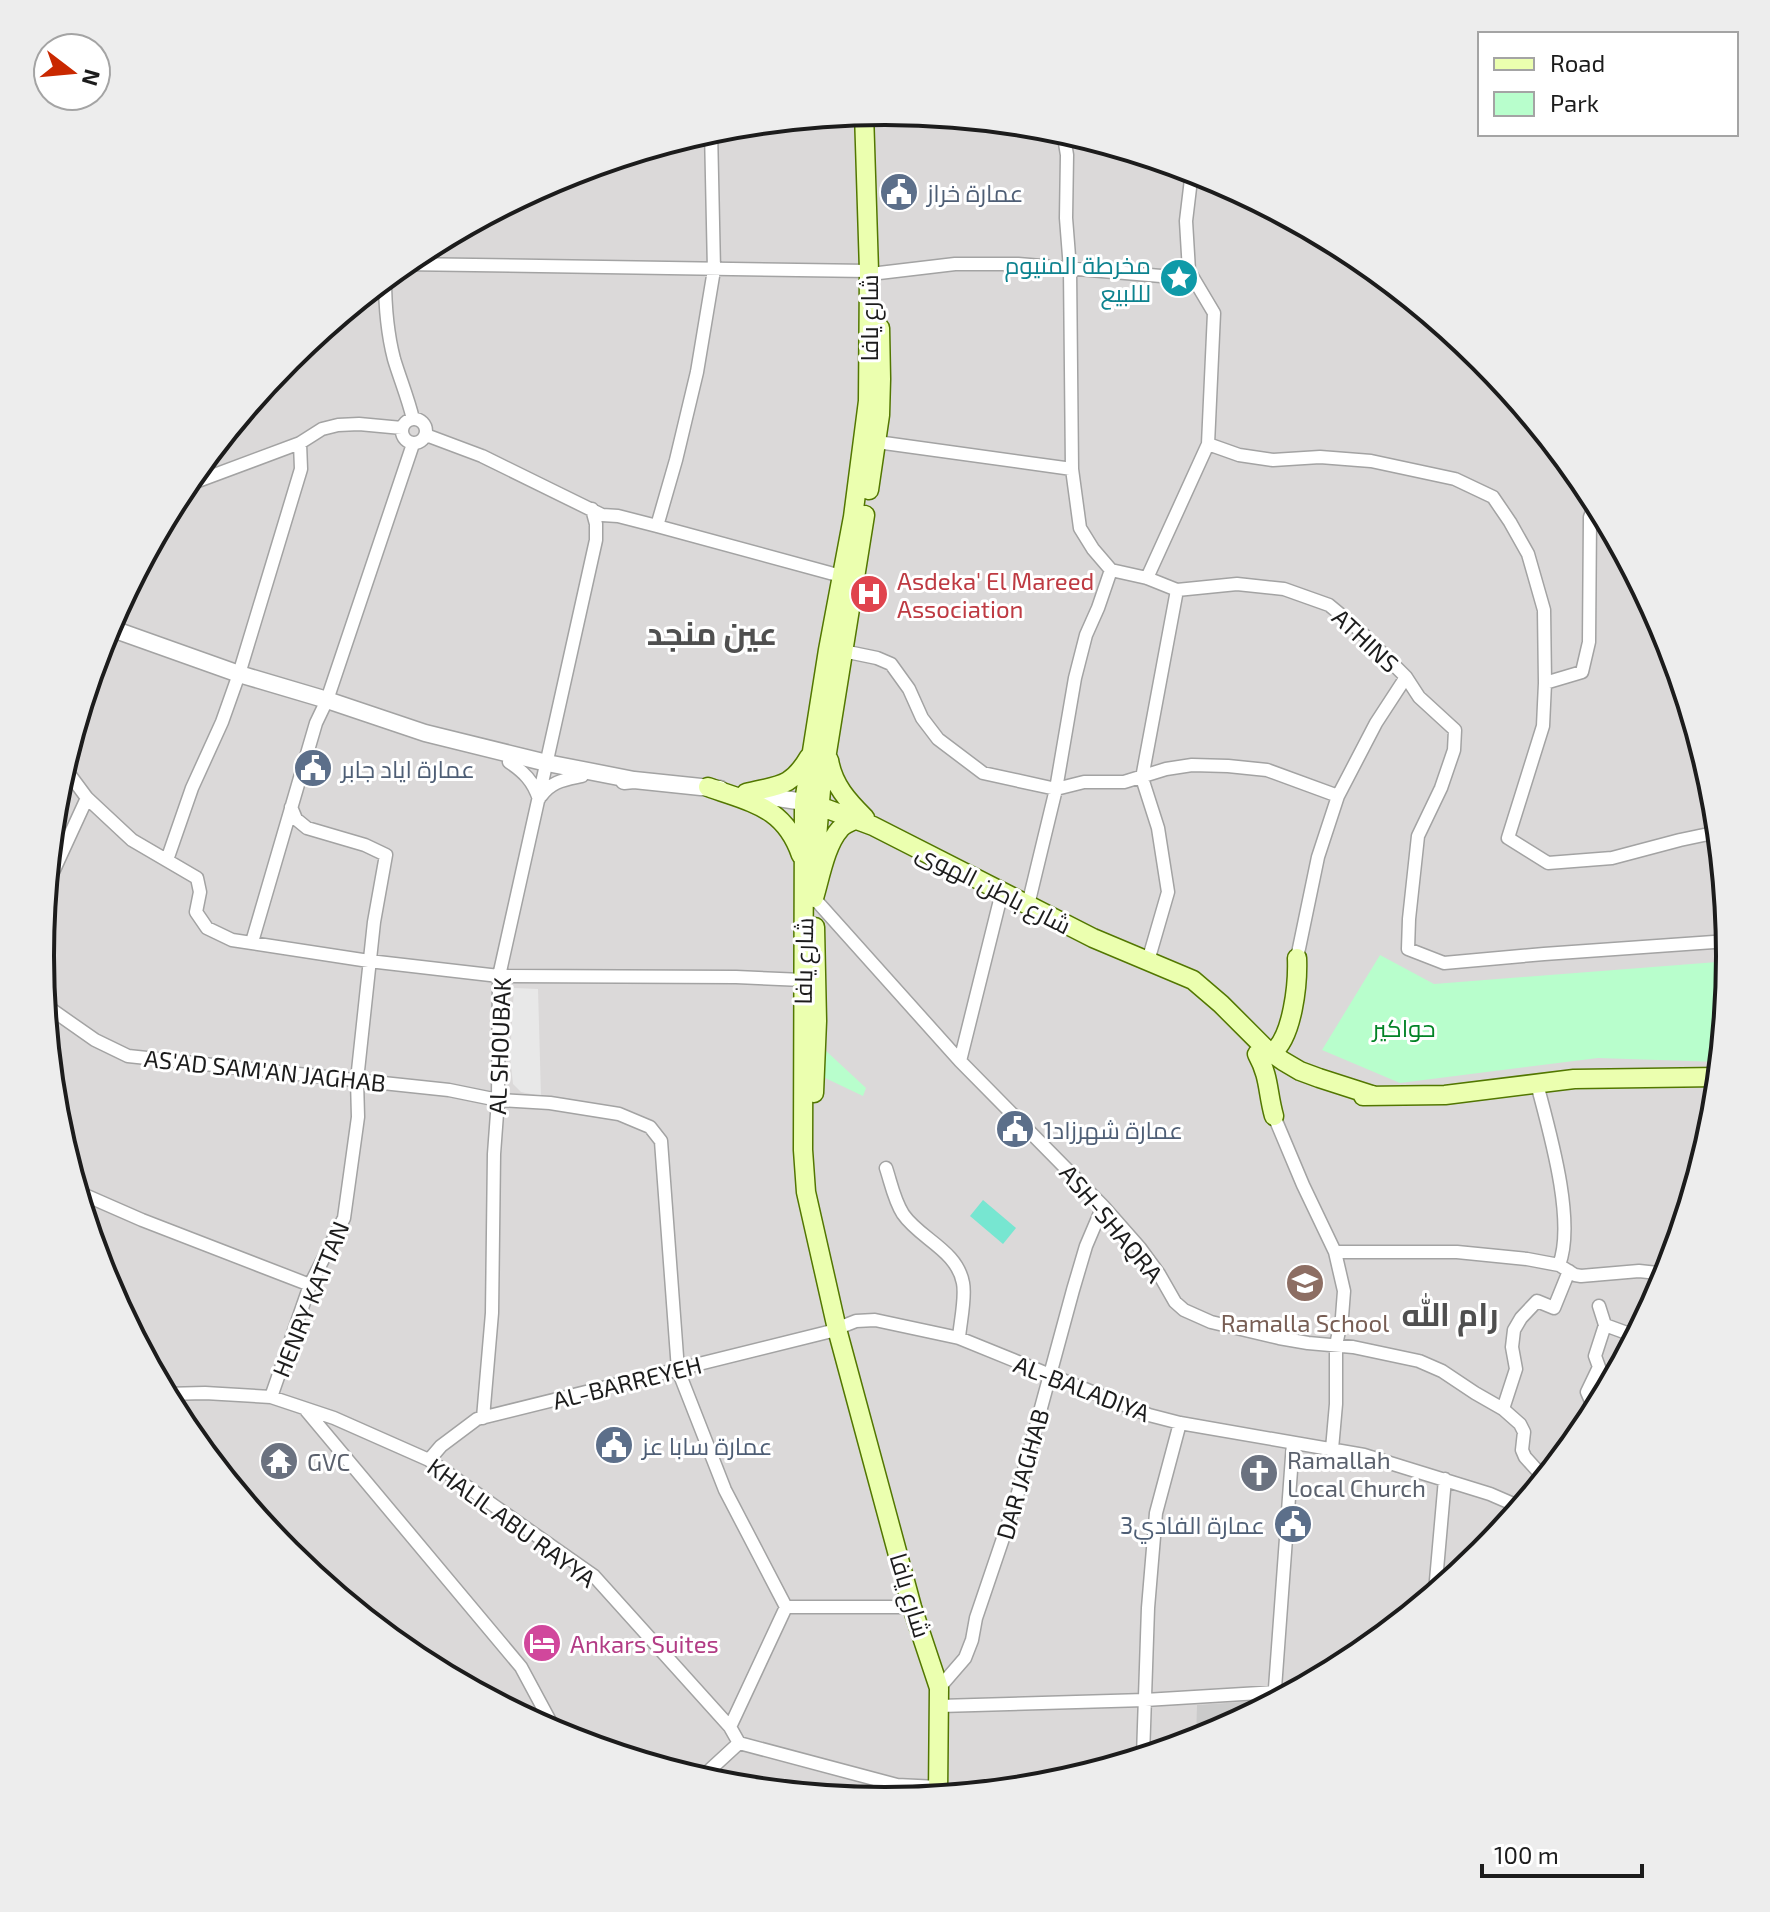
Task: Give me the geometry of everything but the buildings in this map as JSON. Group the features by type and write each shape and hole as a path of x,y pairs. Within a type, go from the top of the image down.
{"main road":[{"name":"شارع يافا","path":"876,125 874,272 867,416 841,576 804,863 802,1109 806,1192 912,1607 944,1695"},
{"name":"شارع يافا","path":"820,749 843,651 877,442 881,379 865,126"},
{"path":"746,793 793,779 820,749 837,785 865,822 840,828 835,835 814,898"},
{"path":"708,787 766,808 791,832 804,863"},
{"name":"شارع يافا","path":"812,804 817,1021 814,1164 842,1327 914,1573 944,1695 942,1785"},
{"name":"شارع باطن الهوى","path":"812,804 865,822 1093,938 1183,977 1261,1047"},
{"path":"1274,1116 1281,1085 1294,1073 1287,1043 1298,976 1297,958"},
{"path":"1274,1116 1261,1047 1266,1037 1279,1029 1282,1023 1297,958"},
{"path":"1261,1047 1283,1042 1288,1028"},
{"path":"1261,1047 1270,1064 1342,1094 1445,1095 1574,1079 1707,1077"}],"street":[{"path":"657,526 697,372 714,270 711,144"},
{"path":"1028,905 1056,789 1075,678 1086,635 1111,570 1080,528 1072,469 1065,145"},
{"path":"1147,578 1208,444 1214,313 1189,271 1186,221 1191,183"},
{"path":"424,264 874,272 955,264 1018,264 1173,277 1189,271"},
{"path":"385,293 385,311 394,359 413,419"},
{"path":"413,419 423,423 426,435 421,442 413,444 405,440 402,428 413,419"},
{"path":"205,478 300,443 322,429 359,424 402,428"},
{"path":"426,435 482,456 602,515 618,516 841,576"},
{"path":"877,442 1072,469"},
{"path":"167,860 192,788 222,722 239,674 301,469 300,443"},
{"path":"252,942 316,723 327,700 413,444"},
{"path":"1208,444 1239,455 1273,460 1320,457 1371,461 1455,479 1493,497 1528,554 1544,610 1543,726 1508,838 1548,863 1612,858 1707,834"},
{"name":"AL SHOUBAK","path":"483,1418 492,1313 499,976 596,540 592,509"},
{"path":"596,540 603,528 618,516"},
{"path":"1545,683 1582,672 1589,642 1590,517"},
{"name":"ATHINS","path":"1111,570 1147,578 1177,590 1237,584 1284,589 1329,605 1358,629 1406,677 1419,697 1455,730 1454,750 1441,788 1418,836 1408,949 1444,963 1715,942"},
{"path":"1148,961 1168,892 1158,828 1142,778 1177,590"},
{"path":"120,632 239,674 546,768 582,776 634,780"},
{"path":"843,651 891,664 909,689 922,718 938,739 983,773 1056,789 1084,782 1124,782 1166,769 1192,765 1228,766 1267,770 1338,796"},
{"path":"1297,958 1318,857 1338,796 1376,723 1406,677"},
{"path":"425,733 509,762 708,787 812,804"},
{"path":"553,736 557,749 567,761 602,768 611,775"},
{"path":"509,762 524,772 539,799"},
{"path":"539,799 548,786 582,776"},
{"path":"73,780 87,798 132,840 197,878 200,892 196,912 207,928 232,940 369,961 499,976 803,980"},
{"path":"60,856 87,798"},
{"name":"HENRY KATTAN","path":"271,1397 310,1285 344,1218 358,1117 357,1080 369,961 386,855 365,845 307,828 296,819 291,807"},
{"path":"960,1061 1002,892"},
{"name":"ASH-SHAQRA","path":"814,898 960,1061 1103,1206 1150,1261 1175,1302 1184,1310 1227,1326 1308,1343 1396,1355 1430,1365 1503,1409 1520,1424 1524,1432 1522,1450 1537,1470"},
{"name":"AS'AD SAM'AN JAGHAB","path":"56,1013 95,1040 128,1056 449,1090 498,1100 550,1103 619,1114 650,1127 661,1141 678,1370"},
{"path":"1503,1409 1516,1369 1512,1347 1517,1323 1537,1301 1554,1308 1564,1268 1563,1213 1555,1152 1537,1084"},
{"path":"1274,1116 1335,1252 1344,1291 1336,1345 1332,1449 1364,1455 1445,1479 1511,1503"},
{"path":"886,1168 904,1215 939,1246 960,1273 964,1284 959,1338"},
{"path":"90,1197 310,1285"},
{"name":"DAR JAGHAB","path":"944,1695 972,1640 976,1618 1016,1500 1086,1246 1103,1206"},
{"path":"1335,1252 1457,1252 1527,1259 1564,1268 1575,1275 1654,1273"},
{"path":"1589,1397 1587,1392 1599,1367 1595,1356 1605,1325 1599,1306"},
{"name":"AL-BALADIYA","path":"842,1327 856,1321 875,1320 959,1338 1149,1415 1332,1449"},
{"path":"1605,1325 1626,1333"},
{"name":"AL-BARREYEH","path":"429,1460 441,1446 477,1419 842,1327"},
{"path":"678,1370 725,1490 786,1607"},
{"name":"KHALIL ABU RAYYA","path":"179,1394 271,1397 334,1418 429,1460 594,1576 730,1727 739,1743"},
{"path":"305,1408 521,1667 547,1715"},
{"path":"1143,1746 1148,1608 1156,1513 1180,1423"},
{"path":"1275,1690 1293,1443"},
{"path":"1436,1578 1445,1479"},
{"path":"786,1607 912,1607"},
{"path":"730,1727 786,1607"},
{"path":"944,1695 1145,1700 1260,1697"},
{"path":"711,1768 739,1743 904,1786"}],"shaded area":[{"path":"885,125 939,127 993,132 1100,153 1203,188 1253,211 1347,265 1391,297 1473,368 1510,408 1576,494 1605,540 1653,638 1672,689 1688,741 1709,848 1716,956 1714,1010 1709,1064 1688,1171 1653,1274 1630,1324 1605,1372 1544,1462 1473,1544 1433,1581 1347,1647 1300,1676 1203,1724 1152,1743 1100,1759 993,1780 885,1787 831,1785 777,1780 670,1759 567,1724 517,1701 469,1676 379,1615 297,1544 260,1504 194,1418 165,1371 117,1274 98,1223 82,1171 61,1064 54,956 56,902 61,848 82,741 117,638 140,588 165,540 226,450 297,368 337,331 423,265 470,236 567,188 618,169 670,153 777,132"},
{"path":"514,988 538,989 541,1096 521,1092 513,1084 510,1057"},
{"path":"983,1200 1016,1228 1003,1244 970,1216"},
{"path":"1252,1701 1196,1726 1197,1705"}],"green space":[{"name":"حواكير","path":"1380,955 1434,984 1716,962 1709,1062 1598,1058 1400,1083 1322,1050"},
{"path":"824,1049 866,1088 863,1096 821,1076"}],"place":[{"name":"عمارة خراز","path":"899,192"},
{"name":"مخرطة المنيوم لللبيع","path":"1179,278"},
{"name":"Asdeka' El Mareed Association","path":"869,594"},
{"name":"عمارة اياد جابر","path":"313,768"},
{"name":"عمارة شهرزاد1","path":"1015,1129"},
{"name":"Ramalla School","path":"1305,1283"},
{"name":"عمارة سابا عز","path":"614,1445"},
{"name":"GVC","path":"279,1461"},
{"name":"Ramallah Local Church","path":"1259,1473"},
{"name":"عمارة الفادي3","path":"1293,1524"},
{"name":"Ankars Suites","path":"542,1643"}],"district":[{"name":"عين منجد","path":"712,632"},
{"name":"رام الله","path":"1450,1313"}]}
